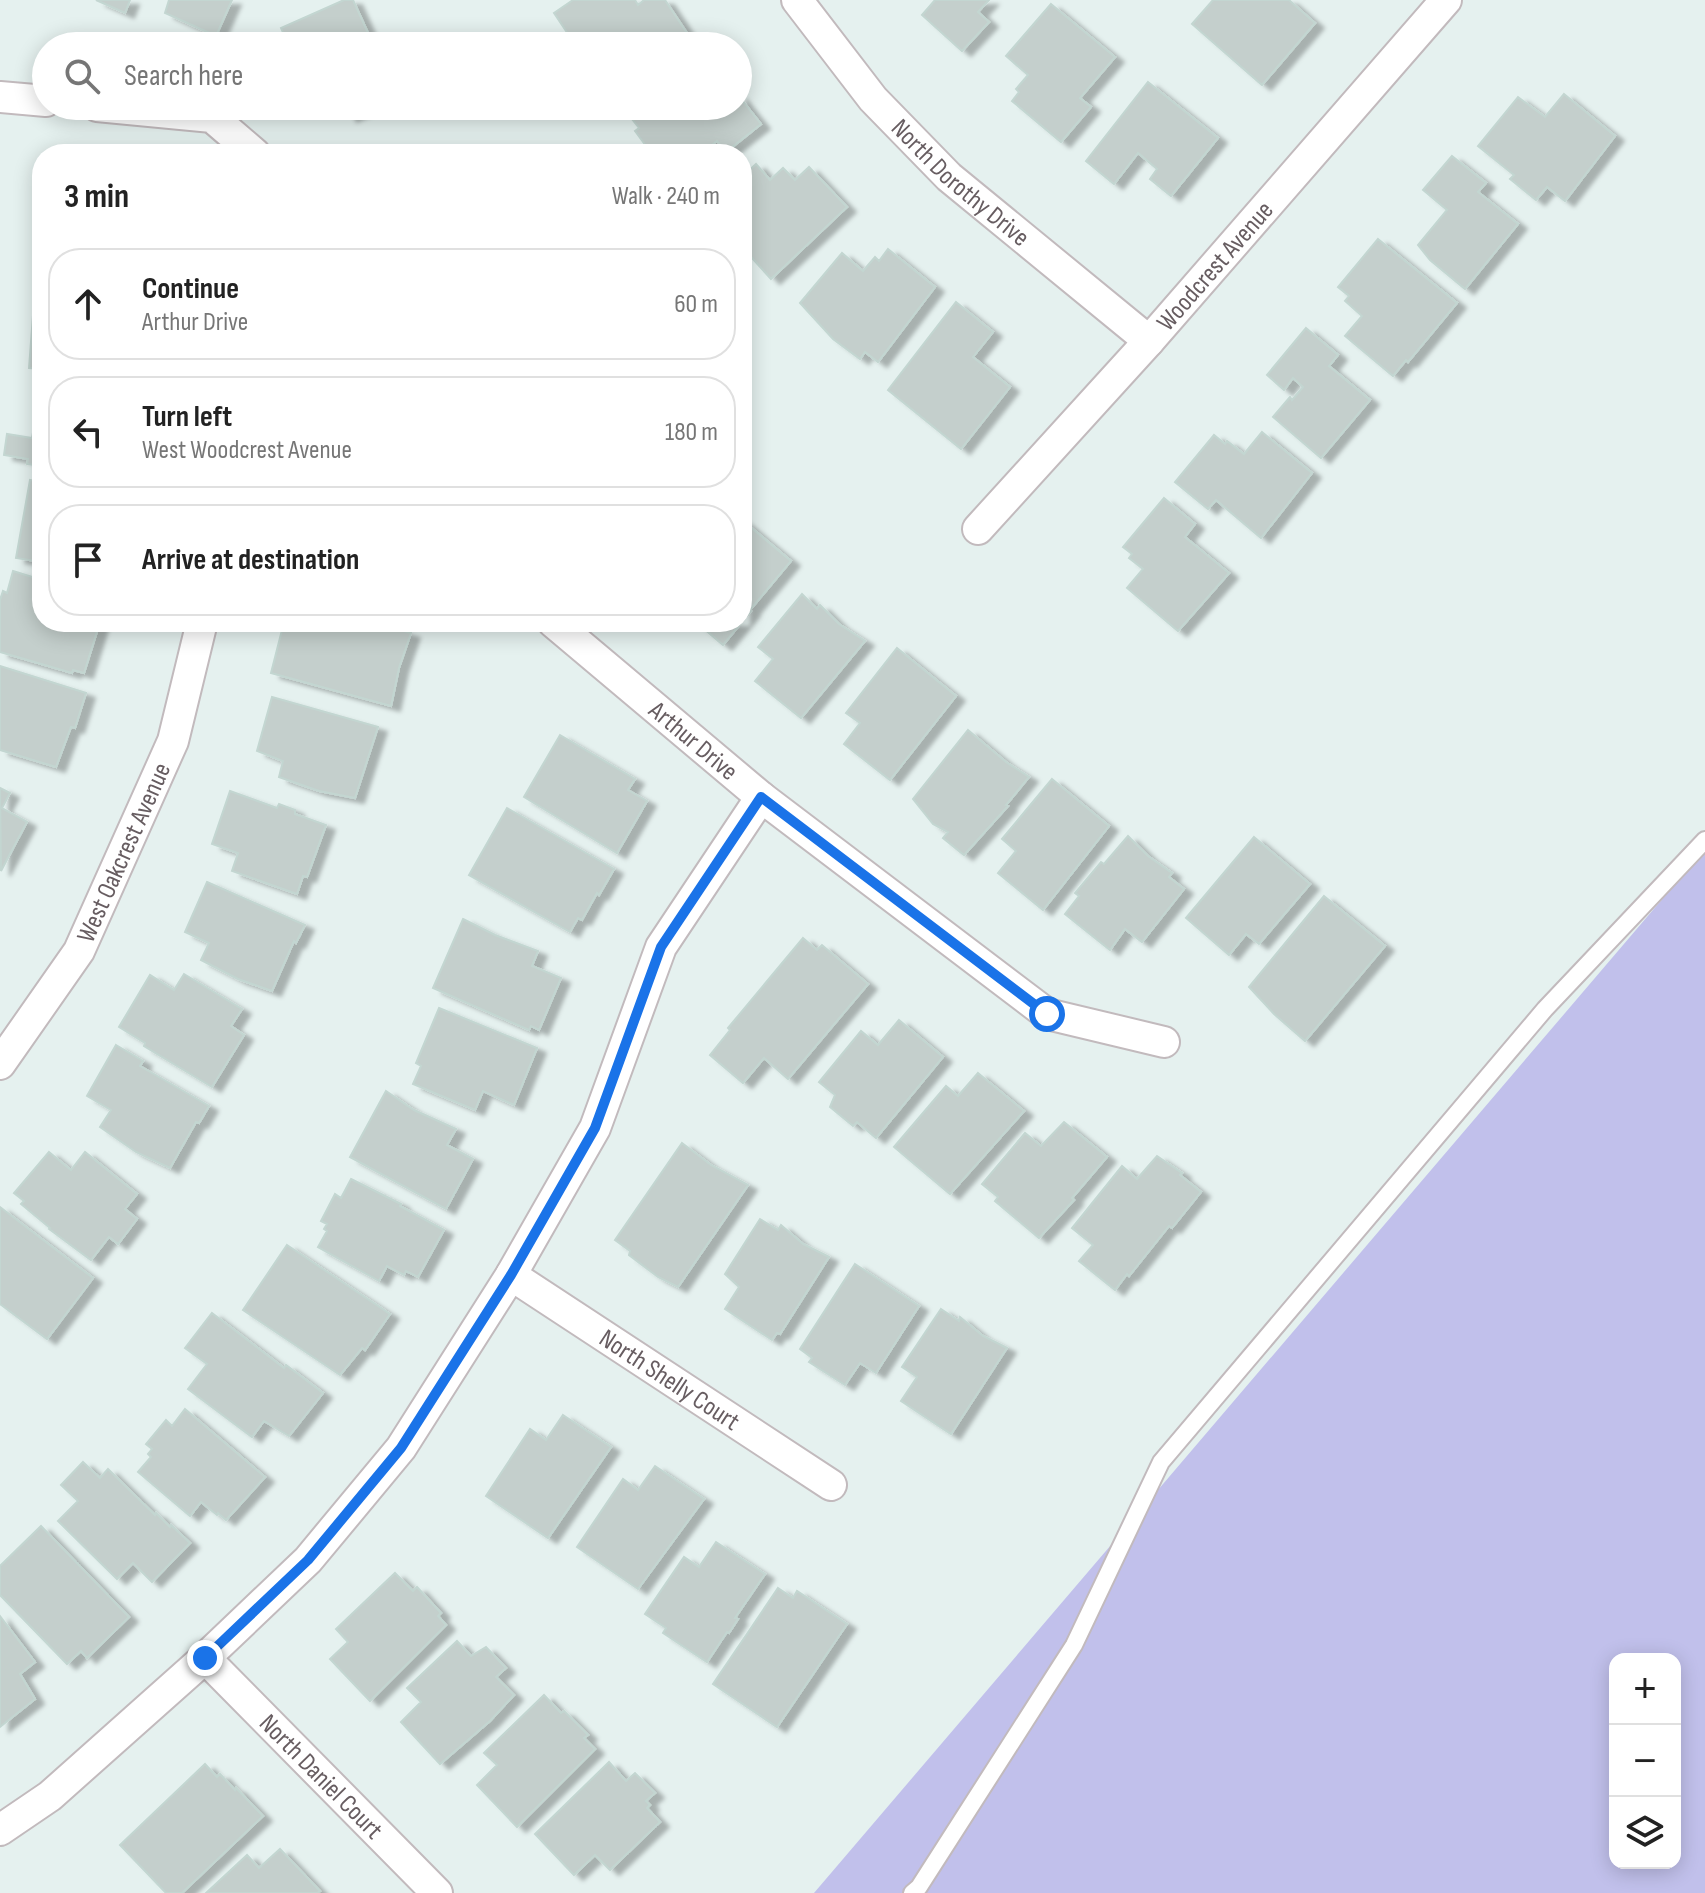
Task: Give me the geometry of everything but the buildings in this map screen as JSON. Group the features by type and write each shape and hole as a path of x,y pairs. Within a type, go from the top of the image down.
{"street":[{"name":"North Dorothy Drive","path":"797,0 873,99 949,177 1149,341"},
{"name":"Woodcrest Avenue","path":"978,529 1149,341 1446,0"},
{"path":"0,97 32,100"},
{"path":"215,120 243,144"},
{"name":"West Oakcrest Avenue","path":"0,1064 79,951 173,741 200,632"},
{"name":"Arthur Drive","path":"565,632 761,797 1047,1014 1164,1042"},
{"path":"0,1830 50,1796 205,1658 308,1560 401,1448 511,1275 595,1128 661,947 761,797"},
{"name":"North Shelly Court","path":"511,1275 831,1485"},
{"name":"North Daniel Court","path":"205,1658 437,1893"}],"lane":[{"path":"912,1893 919,1887 1074,1645 1161,1462 1545,1009 1705,840"}],"shaded area":[{"path":"1705,849 1705,1893 814,1893"}],"route":[{"path":"205,1658 308,1560 401,1448 511,1275 595,1128 661,947 761,797 1047,1014"}]}
